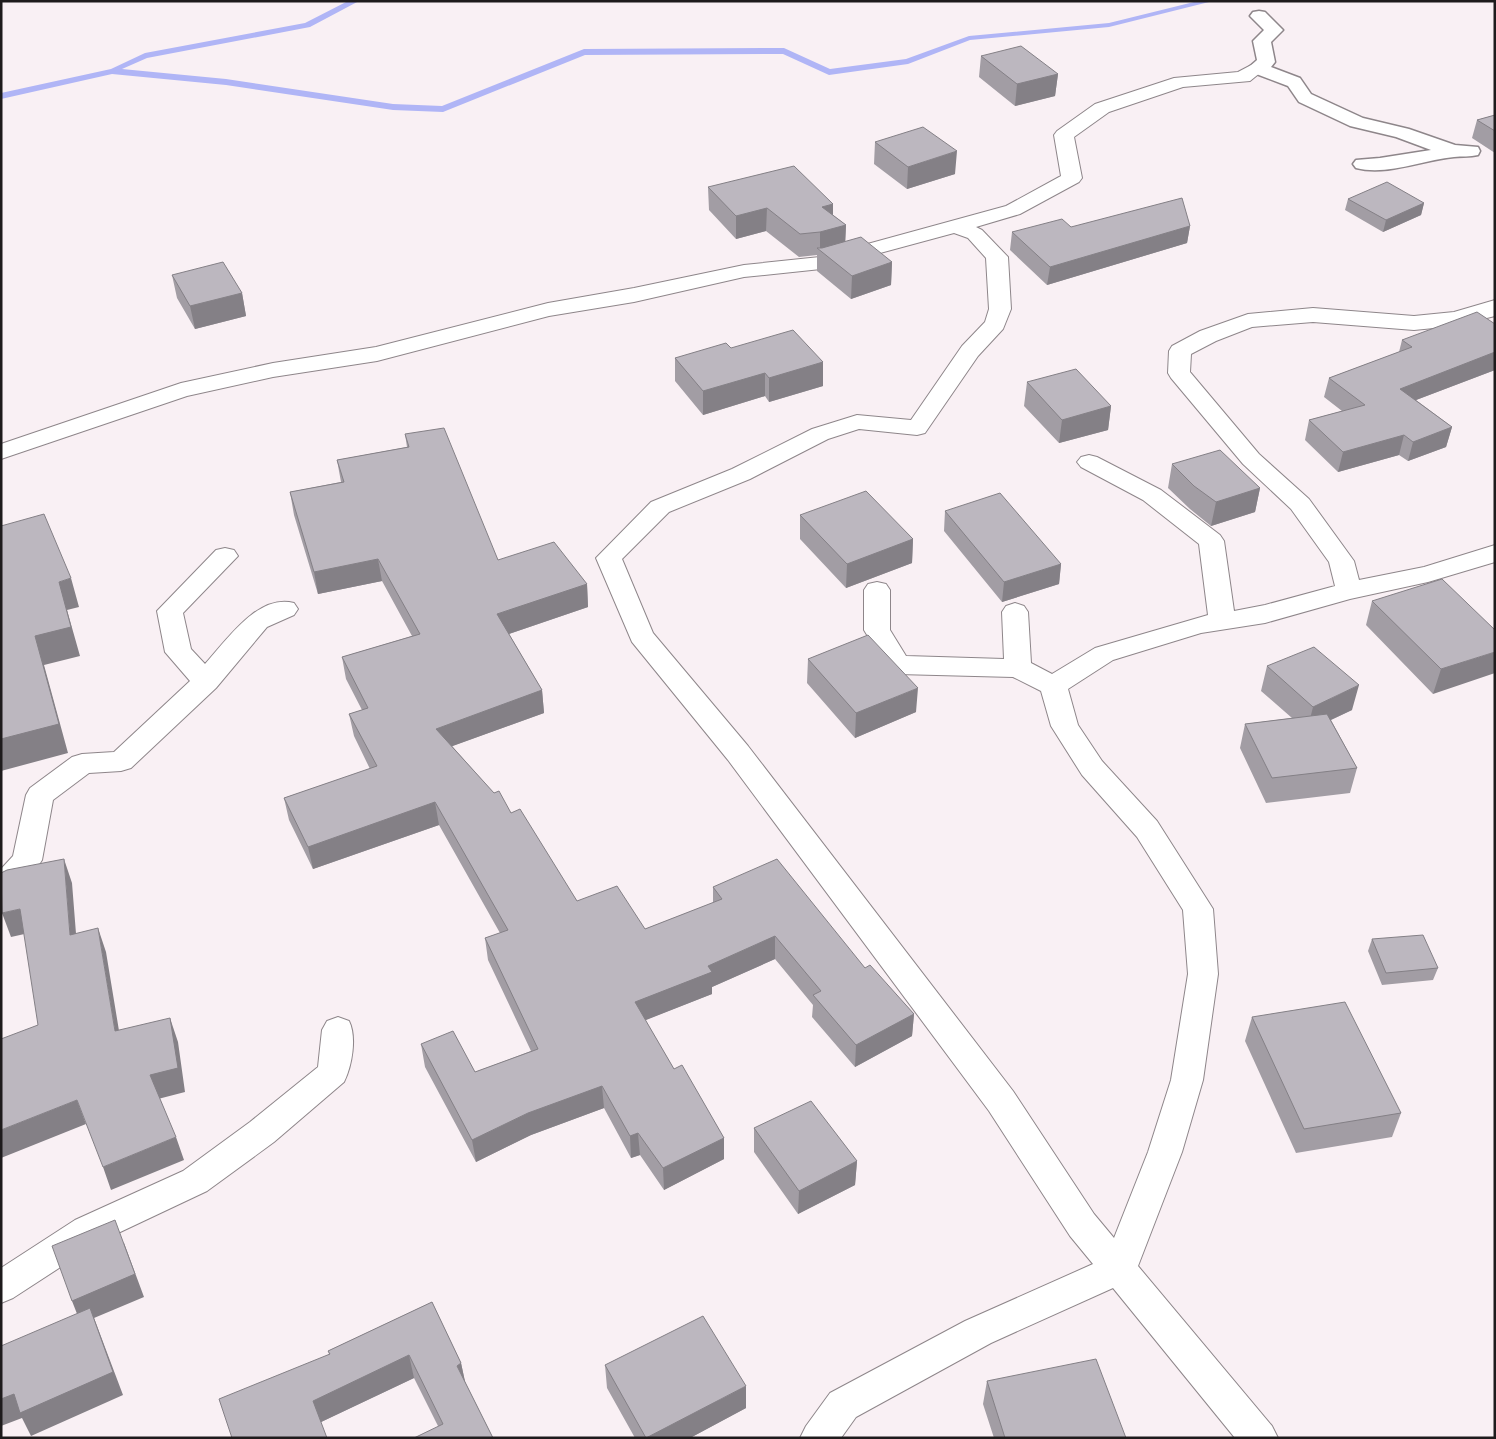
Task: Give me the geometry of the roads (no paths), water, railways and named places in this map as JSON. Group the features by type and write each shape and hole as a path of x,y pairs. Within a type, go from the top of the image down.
{"street":[{"path":"1,452 181,390 273,370 377,354 548,310 634,295 744,271 821,263 1022,206 1072,178 1064,135 1102,108 1181,82 1243,77 1258,68"},
{"path":"956,226 975,234 997,257 1000,309 995,324 970,351 917,428 857,422 820,434 741,474 660,506 609,558 641,636 738,752 995,1093 1082,1225 1259,1438"},
{"path":"1349,591 1341,561 1300,504 1251,459 1179,373 1180,351 1208,336 1248,321 1313,315 1414,323 1454,319 1491,310 1495,307"},
{"path":"1090,462 1152,495 1211,541 1222,622"},
{"path":"1053,686 1104,654 1199,625 1265,614 1349,591 1428,574 1495,553"},
{"path":"206,682 178,652 170,611 225,556"},
{"path":"819,1438 843,1405 978,1332 1119,1269 1165,1152 1187,1080 1203,974 1198,909 1148,829 1092,768 1065,726 1053,686 1018,668 898,665 877,630 878,590"},
{"path":"1,889 27,860 40,795 82,764 121,761 206,682 258,622 285,609"},
{"path":"1015,612 1018,668"},
{"path":"1,1287 87,1231 195,1181 262,1132 334,1073 338,1030"}],"lane":[{"path":"1258,68 1266,62 1262,41 1274,30 1259,16"},
{"path":"1258,68 1294,82 1305,98 1357,122 1393,130 1462,152 1380,164 1363,164"}],"waterway":[{"path":"114,70 145,56 307,25 355,1"},
{"path":"1,96 112,71 226,82 393,107 443,109 584,52 784,51 829,72 908,61 969,38 1109,25 1209,1"}]}
